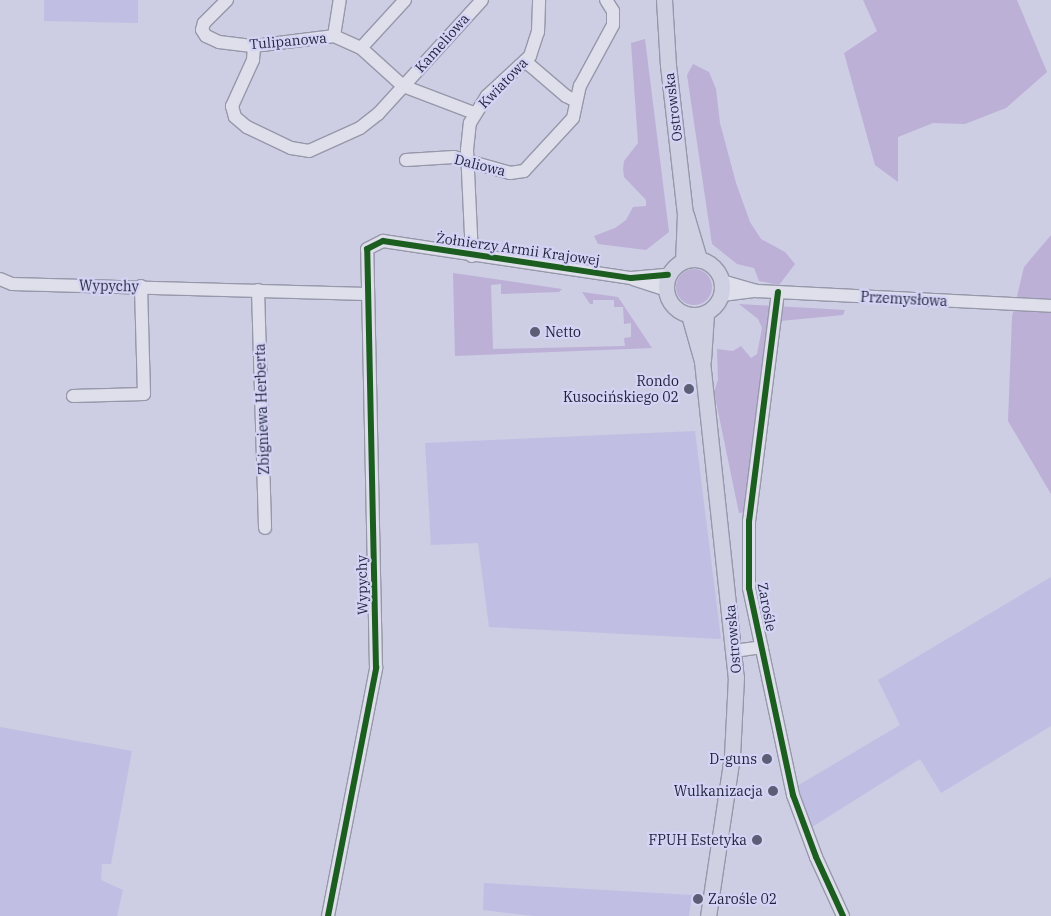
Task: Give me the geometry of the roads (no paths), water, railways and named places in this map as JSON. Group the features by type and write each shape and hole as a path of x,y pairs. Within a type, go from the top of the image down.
{"main road":[{"name":"Ostrowska","path":"664,0 668,65 685,214 683,261"},
{"name":"Ostrowska","path":"685,214 699,259"},
{"path":"699,259 709,263 722,288 716,306 706,313 689,315 673,306 667,283 683,261 699,259"},
{"name":"Ostrowska","path":"702,361 706,313"},
{"name":"Ostrowska","path":"689,315 702,361 736,678 732,756 708,916"}],"street":[{"name":"Tulipanowa","path":"227,0 204,23 202,33 219,42 254,46 334,36 361,48 403,86 474,113"},
{"path":"334,36 340,0"},
{"path":"361,48 404,0"},
{"name":"Kameliowa","path":"254,46 253,60 234,101 233,111 246,127 300,151 309,151 360,128 392,101 403,86 482,0"},
{"name":"Kwiatowa","path":"472,256 467,160 470,123 474,113 487,96 525,61 538,32 539,0"},
{"name":"Daliowa","path":"406,160 454,157 510,173 521,172 570,124 580,86 613,25 613,11 606,0"},
{"path":"525,61 566,96 576,100"},
{"name":"Żołnierzy Armii Krajowej","path":"367,250 383,241 472,256 667,283"},
{"name":"Wypychy","path":"328,916 376,668 367,250"},
{"name":"Wypychy","path":"0,279 12,284 141,286 367,294"},
{"path":"73,396 144,394 141,286"},
{"name":"Przemysłowa","path":"722,288 1051,306"},
{"name":"Zbigniewa Herberta","path":"258,290 265,528"},
{"name":"Zarośle","path":"778,292 754,466 747,556 762,647 793,795 816,856 843,916"},
{"name":"Zarośle","path":"734,651 762,647"}],"place":[{"name":"Netto","path":"535,332"},
{"name":"Rondo Kusocińskiego 02","path":"689,389"},
{"name":"D-guns","path":"767,759"},
{"name":"Wulkanizacja","path":"773,791"},
{"name":"FPUH Estetyka","path":"757,840"},
{"name":"Zarośle 02","path":"698,899"}]}
